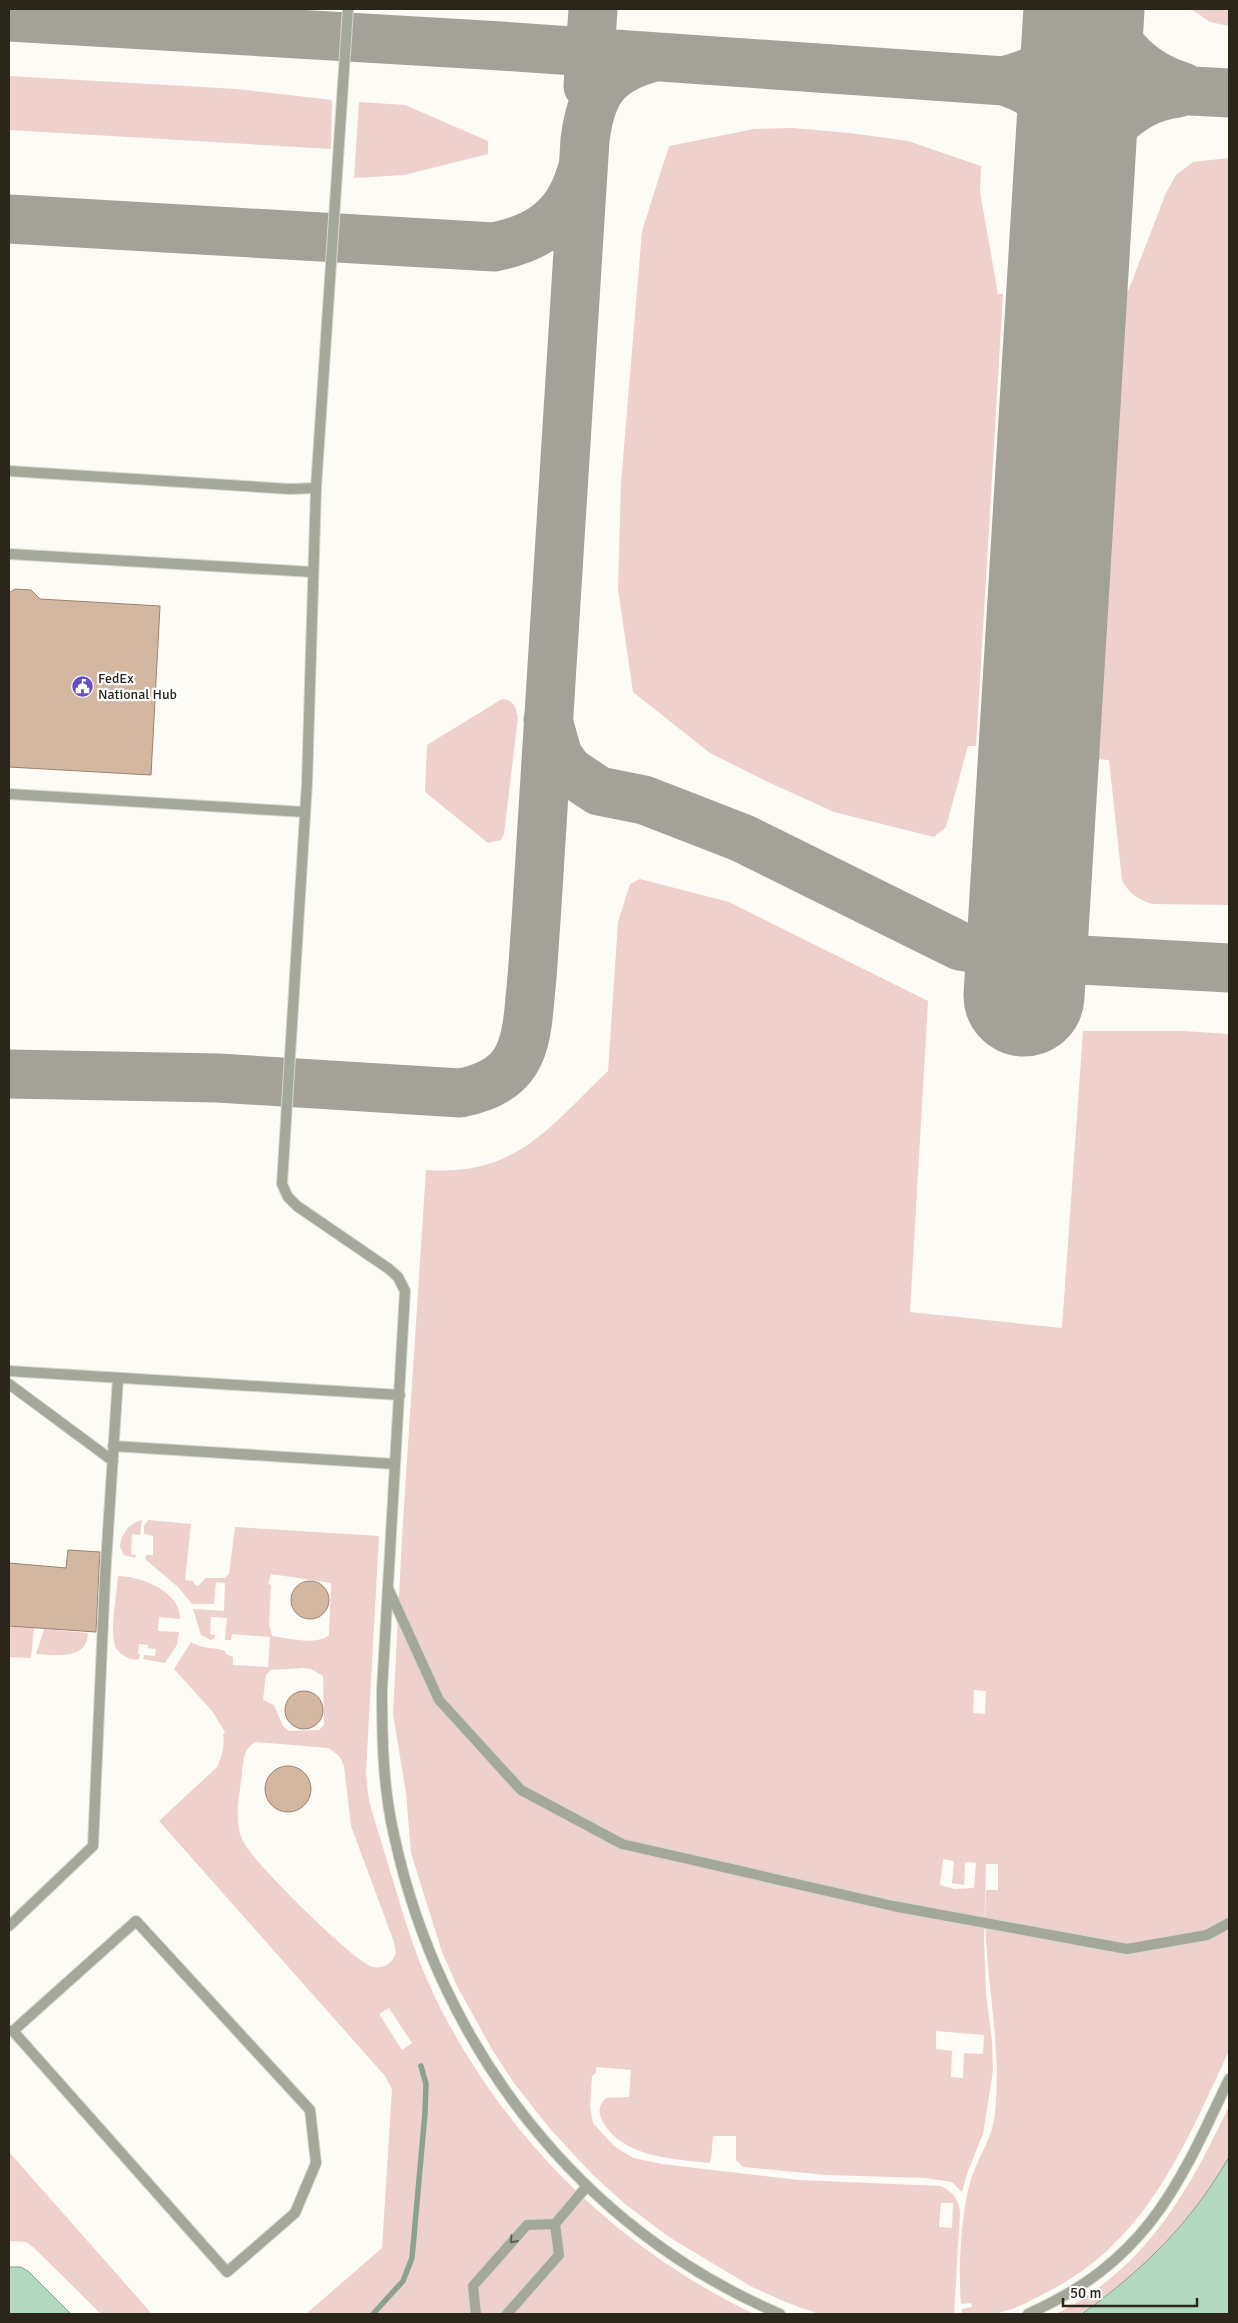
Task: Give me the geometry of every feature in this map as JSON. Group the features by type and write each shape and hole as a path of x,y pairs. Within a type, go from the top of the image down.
{"lane":[{"path":"348,9 316,488 305,812 282,1184 288,1197 297,1206 389,1268 402,1283 406,1304 382,1690 383,1750 393,1834 409,1896 426,1944 466,2032 488,2067 543,2140 587,2186 654,2242 732,2291 780,2314"},
{"path":"9,471 280,488 316,488"},
{"path":"9,554 313,572"},
{"path":"9,794 305,812"},
{"path":"14,1370 400,1395"},
{"path":"9,1926 93,1846 112,1462 118,1378"},
{"path":"9,1384 112,1462"},
{"path":"113,1446 395,1464"},
{"path":"388,1587 439,1700 521,1790 622,1844 893,1906 1126,1949 1207,1936 1229,1923"},
{"path":"136,1921 310,2110 316,2162 295,2213 227,2272 11,2031 136,1921"},
{"path":"1028,2314 1062,2298 1101,2272 1145,2230 1180,2180 1229,2079"},
{"path":"507,2314 559,2255 555,2224 587,2186"},
{"path":"476,2314 473,2286 506,2247 527,2225 555,2224"}],"shaded area":[{"path":"1191,9 1229,9 1229,26 1210,22"},
{"path":"9,76 237,89 332,100 331,149 9,130"},
{"path":"359,102 405,105 488,141 488,154 404,175 354,178"},
{"path":"792,128 908,141 981,166 980,192 998,294 1003,294 976,746 968,746 946,827 934,837 834,812 768,782 710,753 633,692 618,589 621,483 642,231 669,146 754,129"},
{"path":"1229,158 1229,905 1153,904 1135,896 1122,880 1109,760 1097,759 1125,305 1127,294 1166,193 1176,175 1193,162"},
{"path":"502,699 513,704 518,717 504,834 501,840 488,843 425,792 427,745"},
{"path":"640,879 729,902 928,1001 910,1312 1062,1328 1083,1031 1183,1031 1229,1034 1229,2051 1196,2121 1160,2187 1114,2245 1085,2269 1051,2290 1015,2308 999,2313 961,2314 962,2309 972,2307 971,2303 961,2304 960,2274 961,2240 968,2190 992,2129 995,2113 996,2057 985,1918 986,1890 998,1890 998,1864 986,1864 984,1939 986,1994 992,2041 993,2071 983,2134 968,2171 962,2192 952,2182 925,2178 826,2175 743,2167 736,2160 736,2136 713,2136 711,2160 709,2163 650,2154 623,2143 612,2134 600,2115 600,2106 606,2098 629,2097 631,2070 596,2067 596,2073 592,2076 590,2107 593,2123 614,2146 633,2158 662,2164 799,2180 941,2186 952,2194 957,2200 960,2213 954,2314 819,2314 752,2287 669,2237 625,2204 593,2175 551,2130 514,2083 493,2051 457,1986 442,1952 411,1853 406,1793 393,1714 402,1537 426,1170 457,1170 484,1165 508,1157 548,1129 608,1071 618,922 630,884","holes":["974,1690 986,1691 985,1714 973,1713","943,1859 954,1861 952,1883 964,1885 965,1862 976,1863 974,1888 955,1889 940,1885","936,2031 984,2035 983,2054 964,2053 963,2078 951,2077 952,2051 936,2049","941,2203 953,2203 952,2228 939,2227"]},
{"path":"142,1520 140,1535 132,1534 131,1554 136,1555 135,1558 124,1555 120,1547 124,1534 129,1527"},
{"path":"148,1520 191,1524 185,1580 193,1581 198,1586 206,1578 225,1578 229,1574 235,1527 379,1536 366,1772 368,1795 408,1928 419,1961 433,1993 461,2044 492,2093 527,2139 566,2181 608,2220 654,2255 703,2286 754,2314 306,2314 382,2248 392,2089 385,2076 159,1821 217,1767 224,1743 223,1734 225,1732 212,1711 174,1669 191,1642 225,1651 226,1654 233,1657 233,1665 268,1667 270,1637 232,1634 231,1640 225,1640 227,1618 211,1617 210,1634 215,1635 215,1638 211,1640 201,1635 193,1609 224,1611 225,1583 216,1582 214,1604 192,1604 178,1587 145,1559 146,1555 153,1555 153,1536 144,1534 144,1526","holes":["271,1574 331,1583 329,1635 309,1641 272,1636 269,1625 271,1585 268,1584","304,1668 311,1669 323,1676 324,1725 319,1730 289,1731 283,1726 274,1705 263,1700 266,1675 271,1670","256,1742 329,1748 340,1757 344,1766 351,1826 394,1942 396,1953 388,1965 373,1967 347,1949 284,1890 244,1843 239,1827 238,1801 244,1756","389,2008 412,2043 402,2050 379,2014"]},
{"path":"118,1576 148,1582 158,1587 174,1600 179,1609 180,1619 159,1617 158,1631 179,1632 177,1645 165,1663 143,1659 144,1655 155,1656 156,1649 148,1648 148,1645 139,1644 138,1654 140,1654 139,1659 136,1660 122,1655 116,1648 113,1624"},
{"path":"9,1626 34,1628 31,1658 9,1657"},
{"path":"44,1629 88,1633 86,1642 76,1652 61,1655 36,1654"},
{"path":"1229,2106 1229,2240 1122,2314 1056,2314 1087,2296 1115,2275 1160,2226 1180,2198 1197,2169"},
{"path":"9,2152 152,2314 101,2314 34,2248 26,2242 9,2241"},
{"path":"1229,2157 1229,2314 1082,2314 1146,2262 1182,2224 1199,2203"},
{"path":"9,2267 21,2267 28,2271 71,2314 9,2314"}],"building":[{"name":"FedEx National Hub","path":"15,589 31,590 40,599 160,606 151,775 9,767 9,593"},
{"path":"68,1550 100,1552 96,1632 9,1626 9,1563 66,1568"},
{"path":"310,1581 324,1586 329,1600 324,1614 310,1619 296,1614 291,1600 296,1586"},
{"path":"304,1691 318,1696 323,1710 318,1724 304,1729 290,1724 285,1710 290,1696"},
{"path":"283,1766 293,1766 305,1772 310,1780 310,1798 305,1806 297,1811 283,1812 275,1809 268,1802 265,1794 265,1784 268,1776 275,1769"}],"waterway":[{"path":"373,2314 403,2281 412,2258 425,2113 426,2084 421,2066"}],"taxiway":[{"path":"588,86 593,9"},
{"path":"1006,80 1033,71 1054,57 1063,48 1069,37 1077,9"},
{"path":"1100,9 1114,35 1132,57 1155,75 1183,87"},
{"path":"9,17 501,46 1004,81 1229,93"},
{"path":"9,1074 218,1078 460,1093 480,1088 495,1081 507,1072 516,1061 526,1033 533,969 585,140 591,109 603,85 623,69 654,57"},
{"path":"1004,81 1025,89 1041,100 1052,112 1060,126 1065,142 1067,160 1067,200"},
{"path":"1068,362 1078,193 1082,175 1100,142 1126,114 1142,104 1178,93"},
{"path":"9,219 494,247 524,238 549,224 568,203 581,173"},
{"path":"548,720 558,756 569,771 599,791 644,800 742,838 960,946 1026,957 1229,968"}],"runway":[{"path":"1024,996 1084,9"}],"place":[{"name":"FedEx National Hub","path":"82,686"}]}
